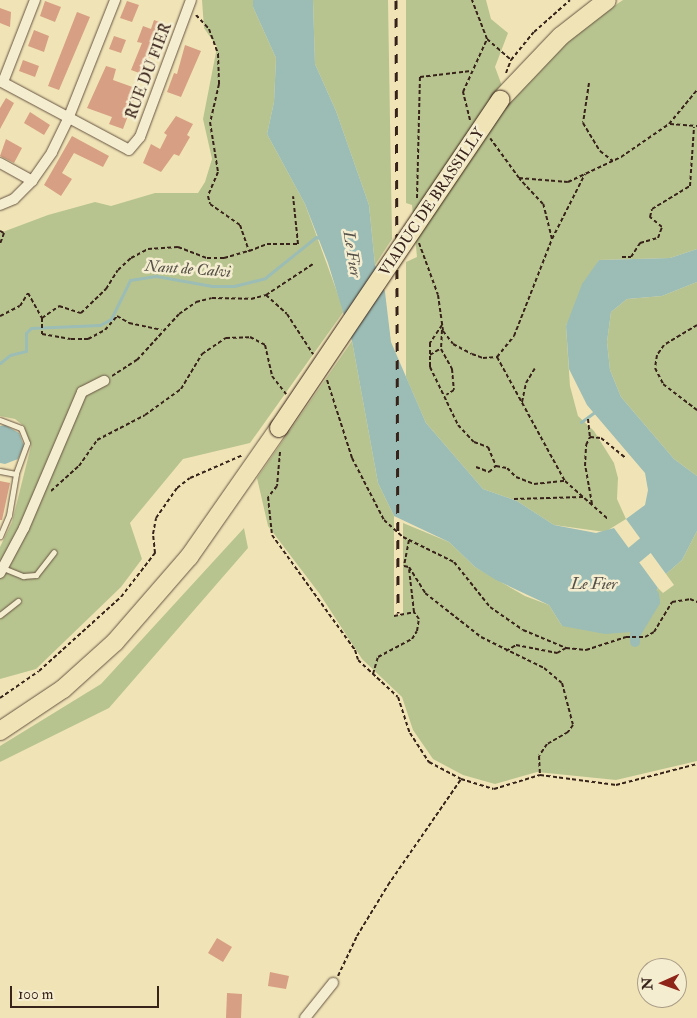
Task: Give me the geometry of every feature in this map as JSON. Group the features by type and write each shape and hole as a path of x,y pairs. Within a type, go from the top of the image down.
{"highway":[{"path":"500,100 533,52 594,0"},
{"path":"500,100 561,36 607,0"},
{"name":"VIADUC DE BRASSILLY","path":"0,731 62,689 115,642 188,557 281,437 500,100"}],"street":[{"path":"35,0 1,81 68,119"},
{"path":"0,205 14,199 32,181 68,119 115,0"},
{"name":"RUE DU FIER","path":"68,119 128,150 140,137 190,4"},
{"path":"0,163 32,181"},
{"path":"1,570 24,528 82,392 104,381"},
{"path":"305,1018 333,983"}],"lane":[{"path":"0,420 21,428 25,436 26,453 16,474 9,515 0,536"},
{"path":"0,471 16,474"},
{"path":"1,570 23,576 36,575 54,552"},
{"path":"0,615 18,601"}],"path":[{"path":"472,0 487,39 511,60"},
{"path":"502,80 511,60 534,32 570,0"},
{"path":"190,4 209,29 218,54 219,84 210,122 218,172 208,196 210,204 240,225 249,251"},
{"path":"467,117 463,92 487,39"},
{"path":"417,199 420,77 471,71"},
{"path":"589,83 584,123 600,151 613,161"},
{"path":"519,178 568,182 613,161 669,124 697,90"},
{"path":"622,257 631,257 640,243 658,238 662,228 650,217 652,209 690,186 695,126 669,124"},
{"path":"489,138 519,178 543,204 552,239"},
{"path":"417,235 438,295 443,331 453,344 472,354 483,358 497,357 514,336 552,239 585,174"},
{"path":"42,318 59,306 81,313 106,288 124,264 148,249 178,247 207,258 224,258 267,244 298,244 293,196"},
{"path":"0,231 4,233 0,244"},
{"path":"104,381 137,360 161,330 196,302 212,298 251,299 266,295 313,264"},
{"path":"0,316 20,306 28,292 42,318 42,334 88,339 105,330 118,316 129,323 161,330"},
{"path":"266,295 288,314 315,359"},
{"path":"442,325 441,348 452,370 454,390 445,395"},
{"path":"442,325 430,343 430,367 458,425 474,442 488,447 496,466"},
{"path":"697,325 664,346 657,355 655,368 663,384 697,410"},
{"path":"52,492 79,466 97,440 145,415 181,389 202,354 226,338 250,337 265,345 272,376 287,395"},
{"path":"430,355 441,348"},
{"path":"497,357 565,481 608,519"},
{"path":"522,402 526,383 535,368"},
{"path":"324,374 338,406 352,458 384,520 409,540 454,562 490,607 530,634 566,648 586,650 626,637 640,637 654,632 672,602 690,599 697,602"},
{"path":"588,419 590,436 586,445 585,466 592,504"},
{"path":"590,436 601,438 626,458"},
{"path":"281,437 276,486 268,497 272,536 355,650 358,660 398,697 410,733 429,762 461,779 494,788 540,775 616,785 697,764"},
{"path":"0,698 39,671 121,597 155,553 153,534 156,518 177,488 190,478 250,451"},
{"path":"476,467 489,472 496,466"},
{"path":"496,466 507,468 516,477 534,484 565,481"},
{"path":"514,498 583,497"},
{"path":"409,540 404,566 409,567 425,593 481,637 544,668 562,683 572,730 547,744 539,756 540,775"},
{"path":"373,674 378,658 412,638 417,631 419,619 414,612 409,567"},
{"path":"394,616 414,612"},
{"path":"506,650 516,645 557,653 566,648"},
{"path":"333,983 388,885 461,779"}],"green space":[{"path":"202,0 253,0 253,7 276,58 274,102 267,134 305,204 344,311 250,443 183,459 130,523 142,559 121,587 36,669 0,679 0,547 12,522 31,446 24,426 15,419 0,416 0,233 48,215 95,202 111,206 155,193 198,193 205,182 212,159 203,119 217,47 204,28"},
{"path":"313,0 388,0 392,239 375,265 369,205 336,111 315,64"},
{"path":"406,0 486,0 491,19 508,33 495,67 508,102 550,54 623,0 697,0 697,249 670,258 599,260 566,326 570,386 578,416 594,431 614,463 618,478 617,499 626,519 605,532 554,525 517,501 483,489 426,423 406,377 406,262 417,257 412,205 406,203"},
{"path":"697,282 697,476 674,459 621,397 610,370 607,342 611,312 627,299 662,296"},
{"path":"352,341 378,483 394,516 394,615 403,615 403,523 449,542 475,567 525,596 549,605 562,626 650,604 658,588 663,593 674,585 666,574 682,560 697,531 697,761 616,780 537,772 495,784 463,775 433,759 413,730 402,697 362,659 319,593 268,526 257,478"},
{"path":"244,528 248,548 109,708 0,762 0,746 101,684"}],"water":[{"name":"Le Fier","path":"253,0 313,0 315,64 336,111 369,205 375,265 385,292 391,342 426,423 483,489 517,501 554,525 596,533 614,528 658,588 632,632 605,634 562,626 549,605 496,580 475,567 449,542 394,516 378,483 352,341 328,263 305,204 267,134 274,102 276,58 253,7"},
{"name":"Le Fier","path":"697,249 697,282 662,296 627,299 611,312 607,342 610,370 621,397 674,459 697,476 697,531 682,560 666,574 626,519 645,505 648,490 645,473 587,405 569,369 566,326 582,284 599,260 670,258"},
{"path":"5,425 19,433 24,446 18,459 5,464 0,463 0,426"}],"building":[{"path":"45,1 61,7 55,22 40,16"},
{"path":"127,1 139,5 132,22 120,18"},
{"path":"0,8 11,12 10,27 0,23"},
{"path":"77,12 90,17 59,90 48,86"},
{"path":"154,20 165,24 142,74 131,70 142,43 137,42 143,26 151,29"},
{"path":"34,30 49,36 44,52 28,46"},
{"path":"114,36 126,40 121,53 109,49"},
{"path":"185,45 201,51 181,97 167,92 174,73 177,74"},
{"path":"23,60 39,66 35,77 19,71"},
{"path":"106,66 116,69 113,80 138,89 123,129 109,124 112,117 87,108"},
{"path":"6,98 14,103 0,129 0,108"},
{"path":"30,112 50,125 44,135 24,123"},
{"path":"176,116 193,124 187,135 190,137 179,156 174,154 161,172 143,163 151,144 160,149 167,135 164,133"},
{"path":"72,136 109,156 103,167 74,153 62,173 72,179 61,196 44,185"},
{"path":"6,139 22,148 14,163 0,156"},
{"path":"0,481 10,483 2,520 0,520"},
{"path":"217,938 232,947 223,962 208,953"},
{"path":"270,972 289,976 286,989 268,986"},
{"path":"227,993 242,994 241,1018 226,1018"}],"waterway":[{"name":"Nant de Calvi","path":"0,363 10,355 26,351 26,333 31,328 100,325 111,319 130,280 156,276 212,286 234,286 265,278 316,237 319,238"},
{"path":"581,422 596,411"},
{"name":"Le Fier","path":"616,570 663,531"},
{"path":"635,642 635,635 655,602 654,595 645,586"}],"railway":[{"path":"396,0 398,613"}]}
